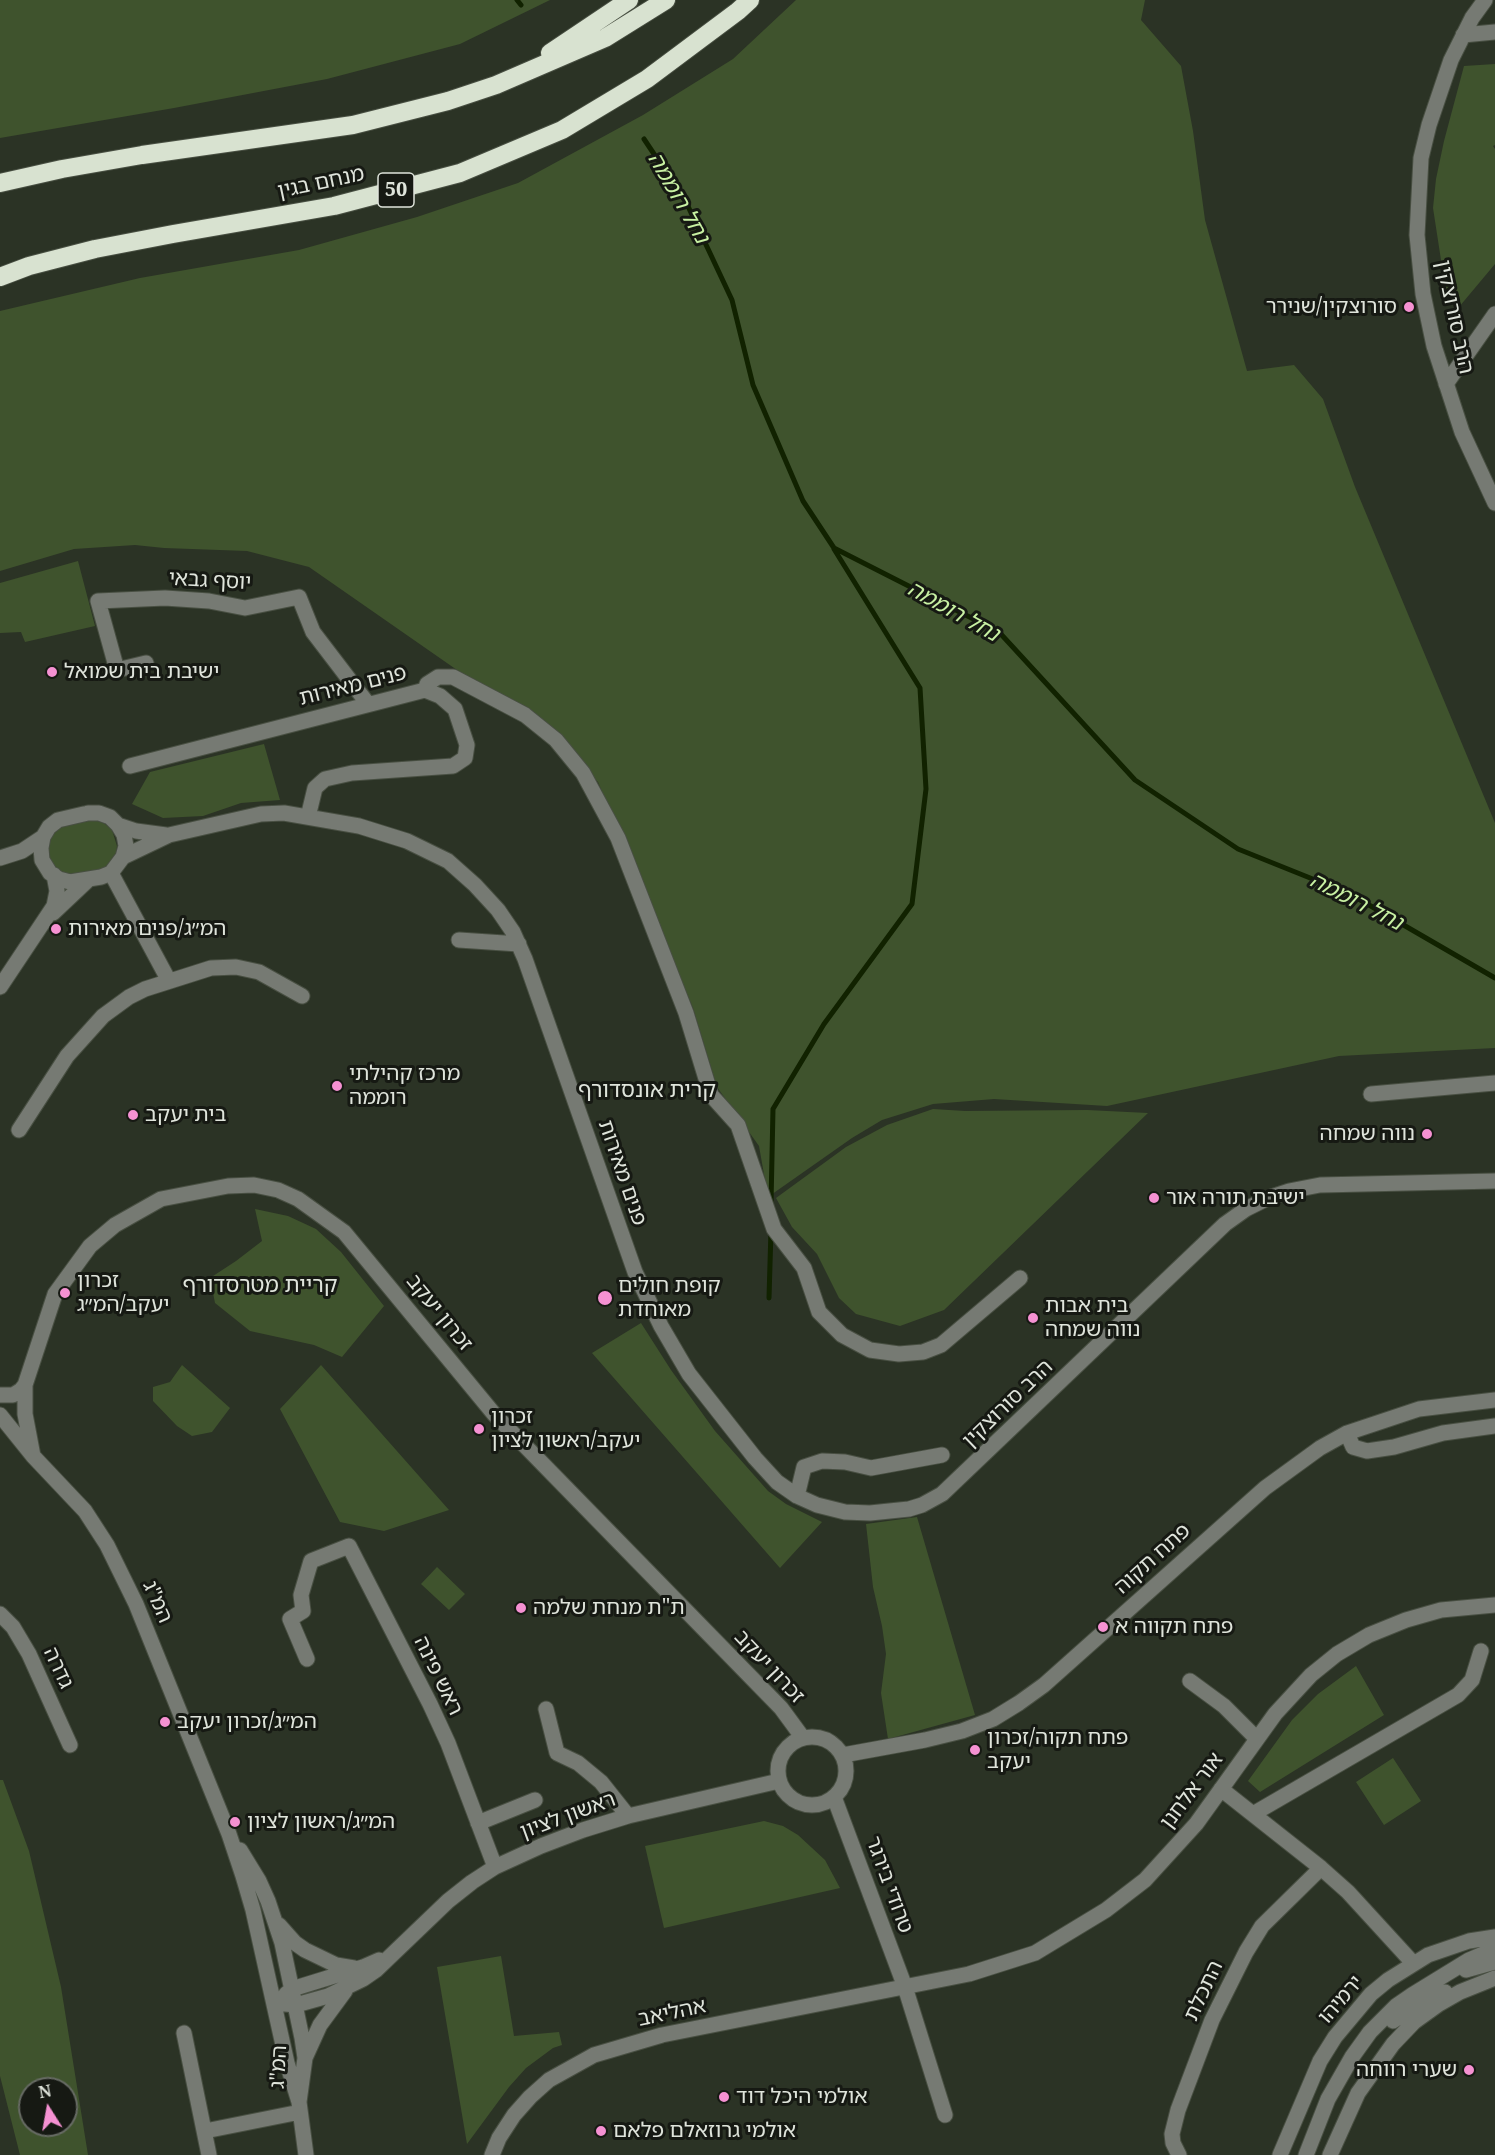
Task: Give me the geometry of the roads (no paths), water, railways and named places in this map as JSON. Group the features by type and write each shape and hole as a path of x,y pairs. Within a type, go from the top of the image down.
{"highway":[{"path":"496,85 551,53 628,0"},
{"path":"0,183 142,155 353,125 448,101 496,85 605,38 666,0"},
{"name":"מנחם בגין","path":"0,277 29,266 95,249 334,206 460,173 562,130 647,79 750,0"}],"street":[{"name":"הרב סורוצקין","path":"1485,0 1463,35 1448,69 1429,125 1421,158 1417,235 1423,294 1434,346 1462,432 1495,503"},
{"path":"1463,35 1495,32"},
{"path":"1446,384 1495,314"},
{"name":"יוסף גבאי","path":"146,663 117,670 98,602 165,598 209,601 245,608 299,597 313,632 368,704"},
{"path":"425,690 427,684 438,676 453,677 525,715 556,740 583,773 618,838 686,1013 711,1095 738,1125 774,1229 804,1268 819,1312 842,1335 870,1350 899,1354 923,1352 941,1345 1020,1278"},
{"name":"פנים מאירות","path":"130,766 425,690 440,696 456,709 466,745 465,758 453,766 352,773 325,779 315,788 308,817"},
{"path":"0,987 54,906 57,891 50,872 42,860 40,848 49,827 58,820 88,813 99,813 110,817 118,825 124,835 126,846 123,857 111,873 88,880 70,882 50,872 28,859 1,858"},
{"name":"פנים מאירות","path":"123,857 169,835 261,813 284,813 359,826 398,838 448,861 498,910 519,944 628,1254 661,1326 689,1374 754,1458 777,1482 797,1496 817,1505 845,1512 891,1512"},
{"name":"פנים מאירות","path":"118,825 144,833 169,835"},
{"path":"1,858 22,851 43,837"},
{"path":"111,873 169,981"},
{"path":"42,924 88,880"},
{"path":"459,940 519,944"},
{"path":"19,1130 67,1056 103,1016 129,997 145,989 211,968 236,967 259,972 302,996"},
{"path":"1371,1094 1495,1083"},
{"name":"הרב סורוצקין","path":"891,1512 922,1505 958,1482 1225,1224 1246,1209 1289,1191 1320,1185 1495,1181"},
{"name":"זכרון יעקב","path":"33,1456 26,1424 25,1385 55,1294 73,1266 90,1246 116,1225 161,1199 228,1186 254,1185 278,1190 298,1199 344,1232 494,1413 781,1708 803,1738"},
{"path":"0,1395 14,1395 25,1385"},
{"name":"פתח תקוה","path":"843,1755 925,1740 968,1729 993,1719 1019,1704 1044,1685 1265,1488 1320,1448 1347,1433 1419,1409 1495,1400"},
{"name":"המ\"ג","path":"0,1414 33,1456 85,1511 107,1545 136,1604 229,1834 253,1910 286,2063 299,2107 306,2155"},
{"path":"1347,1433 1353,1447 1367,1451 1394,1447 1443,1433 1495,1426"},
{"path":"797,1496 804,1467 822,1461 845,1462 871,1468 942,1455"},
{"name":"ראש פינה","path":"307,1659 290,1619 303,1611 301,1595 311,1562 349,1546 430,1704 495,1867"},
{"name":"אור אלחנן","path":"905,1988 969,1974 1035,1953 1106,1910 1145,1880 1196,1824 1275,1714 1311,1675 1336,1654 1369,1635 1406,1620 1441,1610 1495,1605"},
{"name":"גדרה","path":"0,1614 13,1627 29,1654 70,1745"},
{"path":"1253,1814 1458,1695 1472,1680 1480,1652"},
{"path":"1190,1681 1224,1707 1257,1739"},
{"path":"546,1709 557,1753 578,1763 601,1782 628,1816"},
{"path":"815,1737 836,1746 843,1755 846,1778 842,1789 834,1797 824,1803 802,1804 792,1799 784,1791 779,1781 780,1760 785,1750 793,1743 803,1738 815,1737"},
{"name":"ראשון לציון","path":"274,2003 296,2006 347,1989 376,1970 447,1901 495,1867 583,1830 628,1816 779,1781"},
{"path":"1221,1789 1321,1868 1382,1927 1413,1963"},
{"name":"טרודי בירגר","path":"834,1797 905,1988 945,2115"},
{"path":"478,1823 535,1800"},
{"name":"המ\"ג","path":"229,1834 259,1881 276,1921 296,2006 305,2058 299,2107"},
{"name":"התכלת","path":"1179,2155 1173,2144 1172,2134 1178,2110 1216,2012 1246,1952 1262,1926 1321,1868"},
{"path":"276,1921 295,1943 316,1957 347,1968 363,1968"},
{"name":"ירמיהו","path":"1280,2155 1320,2061 1335,2037 1371,1994 1413,1963 1445,1948 1495,1937"},
{"name":"ראשון לציון","path":"274,2003 292,1989 363,1968 399,1948"},
{"path":"1306,2155 1328,2099 1341,2074 1365,2038 1389,2013 1412,1995 1469,1960 1495,1949"},
{"path":"1412,1995 1461,1971 1495,1962"},
{"path":"1328,2099 1359,2052 1401,2014 1447,1991 1495,1978"},
{"path":"1330,2155 1358,2093 1393,2044 1414,2022 1439,2004 1460,1992 1495,1978"},
{"name":"אהליאב","path":"492,2155 499,2138 514,2115 530,2097 549,2080 594,2055 662,2035 905,1988"},
{"path":"305,2058 320,2025 347,1989"},
{"path":"184,2033 209,2155"},
{"path":"205,2131 299,2107"}],"waterway":[{"name":"נחל רוממה","path":"517,0 521,5"},
{"name":"נחל רוממה","path":"644,139 686,202 732,300 753,385 803,501 834,548 999,632 1135,780 1238,849 1350,894 1495,978"},
{"path":"771,1203 773,1109 824,1024 912,904 926,789 920,688 834,549"},
{"path":"769,1298 771,1230"}],"place":[{"name":"סורוצקין/שנירר","path":"1409,307"},
{"name":"ישיבת בית שמואל","path":"52,672"},
{"name":"המ״ג/פנים מאירות","path":"56,929"},
{"name":"מרכז קהילתי רוממה","path":"337,1086"},
{"name":"בית יעקב","path":"133,1115"},
{"name":"נווה שמחה","path":"1427,1134"},
{"name":"ישיבת תורה אור","path":"1154,1198"},
{"name":"זכרון יעקב/המ״ג","path":"65,1293"},
{"name":"קופת חולים מאוחדת","path":"605,1298"},
{"name":"בית אבות נווה שמחה","path":"1033,1318"},
{"name":"זכרון יעקב/ראשון לציון","path":"479,1429"},
{"name":"ת\"ת מנחת שלמה","path":"521,1608"},
{"name":"פתח תקווה א","path":"1103,1627"},
{"name":"המ״ג/זכרון יעקב","path":"165,1722"},
{"name":"פתח תקוה/זכרון יעקב","path":"975,1750"},
{"name":"המ״ג/ראשון לציון","path":"235,1822"},
{"name":"שערי רווחה","path":"1469,2070"},
{"name":"אולמי היכל דוד","path":"724,2097"},
{"name":"אולמי גרוזאלם פלאם","path":"601,2131"}],"district":[{"name":"קרית אונסדורף","path":"647,1091"},
{"name":"קריית מטרסדורף","path":"260,1286"}]}
